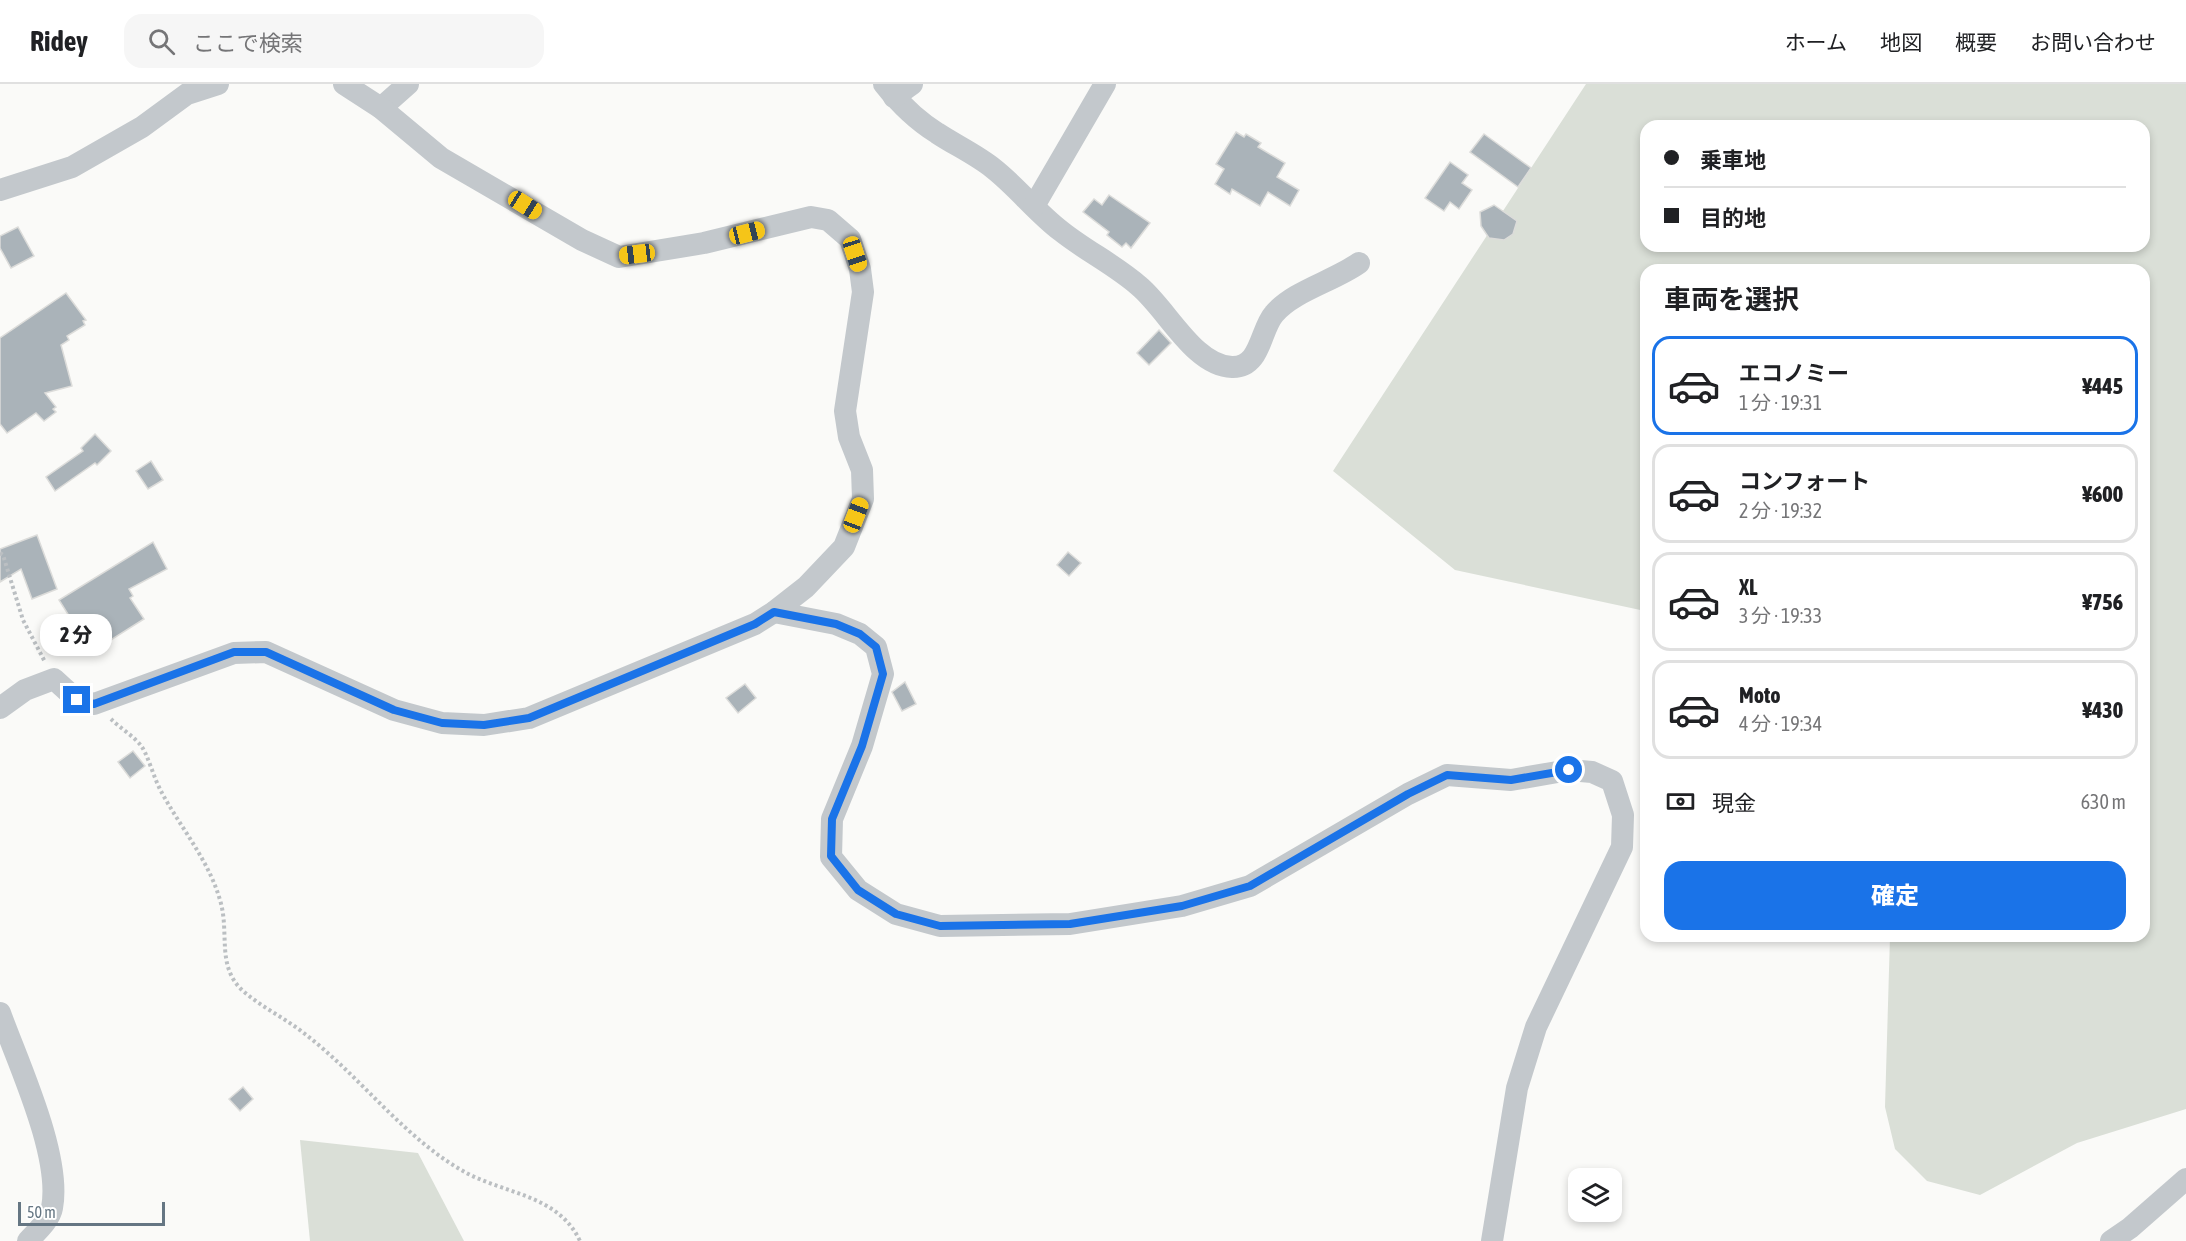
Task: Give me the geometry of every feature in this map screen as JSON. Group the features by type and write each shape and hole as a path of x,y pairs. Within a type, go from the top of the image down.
{"street":[{"path":"0,190 72,167 142,128 187,94 218,84"},
{"path":"0,708 25,690 54,679 77,700 94,704 234,652 266,652 394,710 442,723 484,725 538,714 755,624 806,587 844,547 863,499 862,471 849,437 845,411 863,292 860,269 850,239 828,220 811,217 704,243 619,257 582,240 441,158 381,108 344,84"},
{"path":"381,108 408,84"},
{"path":"1034,206 1105,84"},
{"path":"897,88 934,132 993,168 1059,230 1139,285 1201,356 1216,364 1233,368 1247,363 1260,348 1273,315 1289,300 1339,277 1359,263"},
{"path":"774,612 836,624 860,634 876,647 883,674 862,746 832,819 831,856 858,890 896,914 940,926 1070,924 1182,906 1250,886 1408,794 1447,775 1511,780 1569,770 1592,772 1612,781 1623,815 1622,847 1536,1027 1517,1088 1492,1241"},
{"path":"0,1013 45,1141 53,1189 52,1210 28,1241"},
{"path":"2111,1241 2130,1228 2186,1179"}],"path":[{"path":"0,553 3,555 23,620 54,679"},
{"path":"94,704 141,747 151,772 199,855 220,898 225,923 228,973 240,988 258,1003 305,1034 425,1144 461,1170 494,1187 533,1198 556,1210 574,1229 580,1241"}],"shaded area":[{"path":"1586,84 2186,84 2186,1109 2077,1143 1980,1195 1927,1181 1895,1149 1885,1107 1890,942 2150,942 2150,264 1640,264 1640,610 1455,570 1333,471"},
{"path":"300,1140 418,1153 464,1241 310,1241"}],"building":[{"path":"1236,132 1244,137 1246,134 1261,143 1258,147 1285,163 1277,177 1299,190 1290,206 1268,192 1260,206 1232,189 1230,194 1215,184 1224,169 1216,164"},
{"path":"1484,134 1531,168 1518,187 1470,152"},
{"path":"1450,162 1468,175 1462,183 1472,190 1459,209 1450,202 1444,211 1425,198"},
{"path":"1109,195 1150,223 1131,248 1126,243 1122,247 1107,235 1109,232 1083,212 1094,199 1102,205"},
{"path":"1494,205 1517,221 1513,234 1504,240 1489,238 1481,226 1480,212"},
{"path":"18,227 34,256 11,268 0,248 0,236"},
{"path":"66,293 86,320 83,321 85,325 67,336 69,340 61,345 72,386 45,393 56,407 53,409 56,412 44,421 36,413 7,433 0,424 0,338"},
{"path":"1159,330 1171,343 1149,365 1137,353"},
{"path":"95,434 111,451 97,465 95,463 55,491 46,477 83,451 81,448"},
{"path":"151,461 163,480 148,489 136,471"},
{"path":"37,535 57,589 32,599 21,569 0,582 0,549"},
{"path":"153,542 167,569 129,589 133,596 130,598 144,619 95,650 79,625 76,627 59,600"},
{"path":"1068,552 1081,563 1069,576 1057,565"},
{"path":"905,682 916,704 902,711 892,692"},
{"path":"745,684 756,698 738,713 726,698"},
{"path":"133,751 145,766 130,778 118,762"},
{"path":"243,1087 253,1099 240,1111 229,1099"}],"route":[{"path":"77,700 94,704 234,652 266,652 394,710 442,723 484,725 529,718 755,624 774,612 836,624 860,634 876,647 883,674 862,746 832,819 831,856 858,890 896,914 940,926 1070,924 1182,906 1250,886 1408,794 1447,775 1511,780 1569,770"}]}
